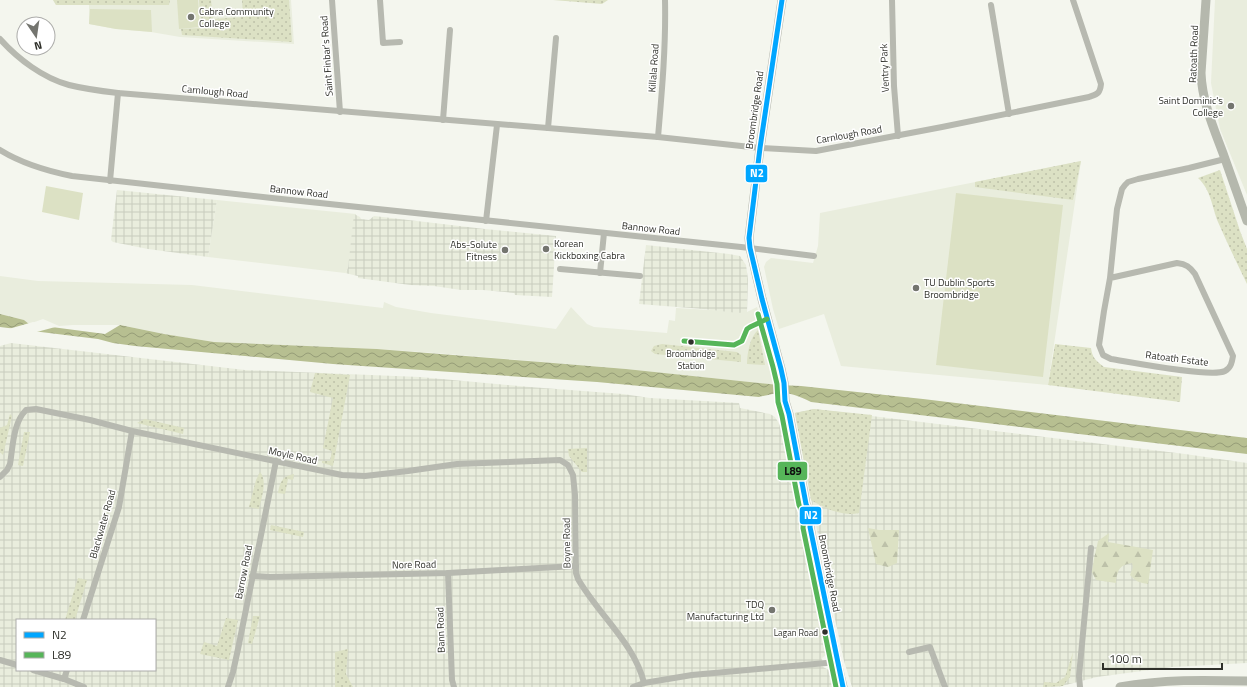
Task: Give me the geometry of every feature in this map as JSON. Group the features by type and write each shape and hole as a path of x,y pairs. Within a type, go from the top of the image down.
{"street":[{"name":"Saint Finbar's Road","path":"332,0 340,112"},
{"path":"380,0 383,43 400,42"},
{"name":"Killala Road","path":"658,137 666,24 665,0"},
{"name":"Broombridge Road","path":"782,0 760,148 749,238 765,312 784,383 786,401 806,504 811,515 810,527 836,662 843,687"},
{"name":"Ventry Park","path":"892,0 894,86 898,136"},
{"name":"Carnlough Road","path":"0,39 21,59 40,72 80,88 118,93 340,112 658,137 760,148 816,151 1009,114 1097,94 1100,90 1100,79 1073,0"},
{"name":"Ratoath Road","path":"1206,0 1202,49 1202,84 1204,99 1247,221"},
{"path":"991,5 1009,114"},
{"path":"443,120 450,30"},
{"path":"548,128 556,38"},
{"path":"110,181 118,93"},
{"path":"486,221 497,125"},
{"name":"Bannow Road","path":"0,150 38,167 58,173 110,181 814,256"},
{"name":"Ratoath Estate","path":"1110,278 1177,263 1184,264 1190,268 1195,274 1233,356 1229,368 1219,373 1193,372 1111,359 1103,355 1099,345 1110,278 1117,209 1122,190 1125,185 1128,182 1138,178 1196,167 1225,159"},
{"path":"600,273 604,233"},
{"path":"560,269 640,276"},
{"name":"Moyle Road","path":"0,477 7,470 10,464 18,422 21,415 26,410 36,409 132,431 342,475 365,476 457,464 560,460"},
{"name":"Blackwater Road","path":"83,619 119,507 132,431"},
{"name":"Boyne Road","path":"560,460 568,465 573,475 575,495 576,573 582,585 634,656 644,683"},
{"name":"Barrow Road","path":"228,687 237,654 276,461"},
{"path":"1080,687 1079,676 1091,548"},
{"name":"Nore Road","path":"252,576 270,577 448,573 576,566"},
{"name":"Bann Road","path":"448,573 452,680 454,687"},
{"path":"910,652 930,647 945,687"},
{"path":"0,660 16,665"},
{"path":"633,687 644,683 692,675 836,662"},
{"path":"36,671 64,679 82,687"},
{"path":"64,679 67,671"},
{"path":"1120,687 1196,680 1247,681"}],"shaded area":[{"name":"Cabra Community College","path":"53,0 291,0 294,44 180,37 151,32 116,29 89,24 89,5 56,5"},
{"name":"Saint Dominic's College","path":"1215,0 1247,0 1247,195 1220,129 1211,83"},
{"name":"TU Dublin Sports Broombridge","path":"1081,161 1048,385 841,366 824,314 779,329 764,267 766,262 771,258 813,263 818,246 820,213"},
{"path":"117,190 217,200 208,257 148,249 113,242 111,240"},
{"path":"217,200 356,214 348,268 345,273 208,257"},
{"path":"354,214 361,219 369,220 374,216 556,236 552,297 410,285 358,278 358,276 345,273 348,268"},
{"path":"646,245 740,256 746,265 748,279 747,312 738,313 639,304"},
{"path":"0,276 38,281 192,285 383,308 384,302 396,307 431,313 556,329 571,307 587,324 594,327 667,333 669,320 675,321 676,308 747,312 757,307 775,365 779,385 626,369 435,353 214,342 120,325 59,326 43,319 29,324 24,320 0,314"},
{"path":"11,343 245,370 420,377 623,394 650,398 739,403 740,408 770,414 775,417 780,425 826,646 826,655 822,658 823,667 833,674 836,687 0,687 0,346"},
{"path":"814,409 1185,454 1247,463 1247,663 1172,667 1097,677 1058,687 852,687 844,661 825,572 795,413"}],"green space":[{"path":"53,0 170,0 169,5 56,5"},
{"path":"177,0 198,0 200,27 179,29"},
{"path":"199,0 211,0 213,19 243,17 242,0 289,0 292,42 182,35 181,29 201,28"},
{"path":"553,0 608,0 602,4"},
{"path":"90,9 151,10 152,32 116,29 89,24"},
{"path":"1081,161 1073,200 975,187 975,182"},
{"path":"1220,170 1247,249 1247,284 1218,222 1206,188 1198,178"},
{"path":"46,186 83,193 79,220 42,212"},
{"path":"956,193 1063,205 1043,377 936,365"},
{"path":"758,330 765,365 747,364 750,346 755,333"},
{"path":"662,344 737,352 741,355 741,362 655,354 651,351 654,346"},
{"path":"1055,344 1091,348 1095,359 1104,367 1182,377 1180,402 1048,385"},
{"path":"315,373 350,375 333,466 322,463 322,461 330,461 332,451 323,448 333,398 310,392"},
{"path":"814,409 872,415 859,513 840,513 828,509 811,500 795,413"},
{"path":"10,414 12,416 3,455 0,452 0,428 7,425"},
{"path":"145,419 184,428 183,434 137,423"},
{"path":"24,432 30,432 23,466 18,465"},
{"path":"587,448 587,472 582,472 569,456 568,449"},
{"path":"260,472 264,480 264,485 259,509 249,507 256,480"},
{"path":"294,474 293,480 288,479 285,494 278,493 282,480 287,476"},
{"path":"271,525 304,532 303,537 270,530"},
{"path":"868,528 879,530 899,530 897,563 888,567 876,564"},
{"path":"1109,533 1108,542 1153,550 1148,584 1134,579 1130,575 1133,567 1132,563 1121,567 1117,575 1116,583 1096,580 1092,572 1098,541"},
{"path":"78,578 87,580 75,619 65,619"},
{"path":"253,616 260,616 252,644 248,643"},
{"path":"226,618 238,620 229,660 200,654 204,642 217,646"},
{"path":"348,649 346,674 353,687 335,687 335,652"},
{"path":"1073,652 1070,677 1063,686 1043,687 1044,682 1056,683 1065,677"}],"water":[{"path":"0,314 24,320 29,324 105,334 120,325 214,342 377,349 541,362 626,369 923,399 1247,438 1247,454 811,402 786,393 759,397 597,382 333,364 135,346 98,339 0,327"}],"pier":[{"path":"33,322 59,326 33,333 5,330"}],"transit line":[{"name":"N2","path":"782,0 760,148 749,238 762,299 784,383 785,401 789,414 806,504 811,515 810,527 843,687"},
{"name":"L89","path":"758,314 777,384 778,402 799,505 804,516 803,528 836,687"},
{"name":"L89","path":"684,341 734,345 742,341 747,329 767,319"}],"place":[{"name":"Cabra Community College","path":"191,17"},
{"name":"Saint Dominic's College","path":"1231,106"},
{"name":"Korean Kickboxing Cabra","path":"546,249"},
{"name":"Abs-Solute Fitness","path":"505,250"},
{"name":"TU Dublin Sports Broombridge","path":"916,288"},
{"name":"Broombridge Station","path":"691,342"},
{"name":"TDQ Manufacturing Ltd","path":"772,610"},
{"name":"Lagan Road","path":"825,632"}]}
